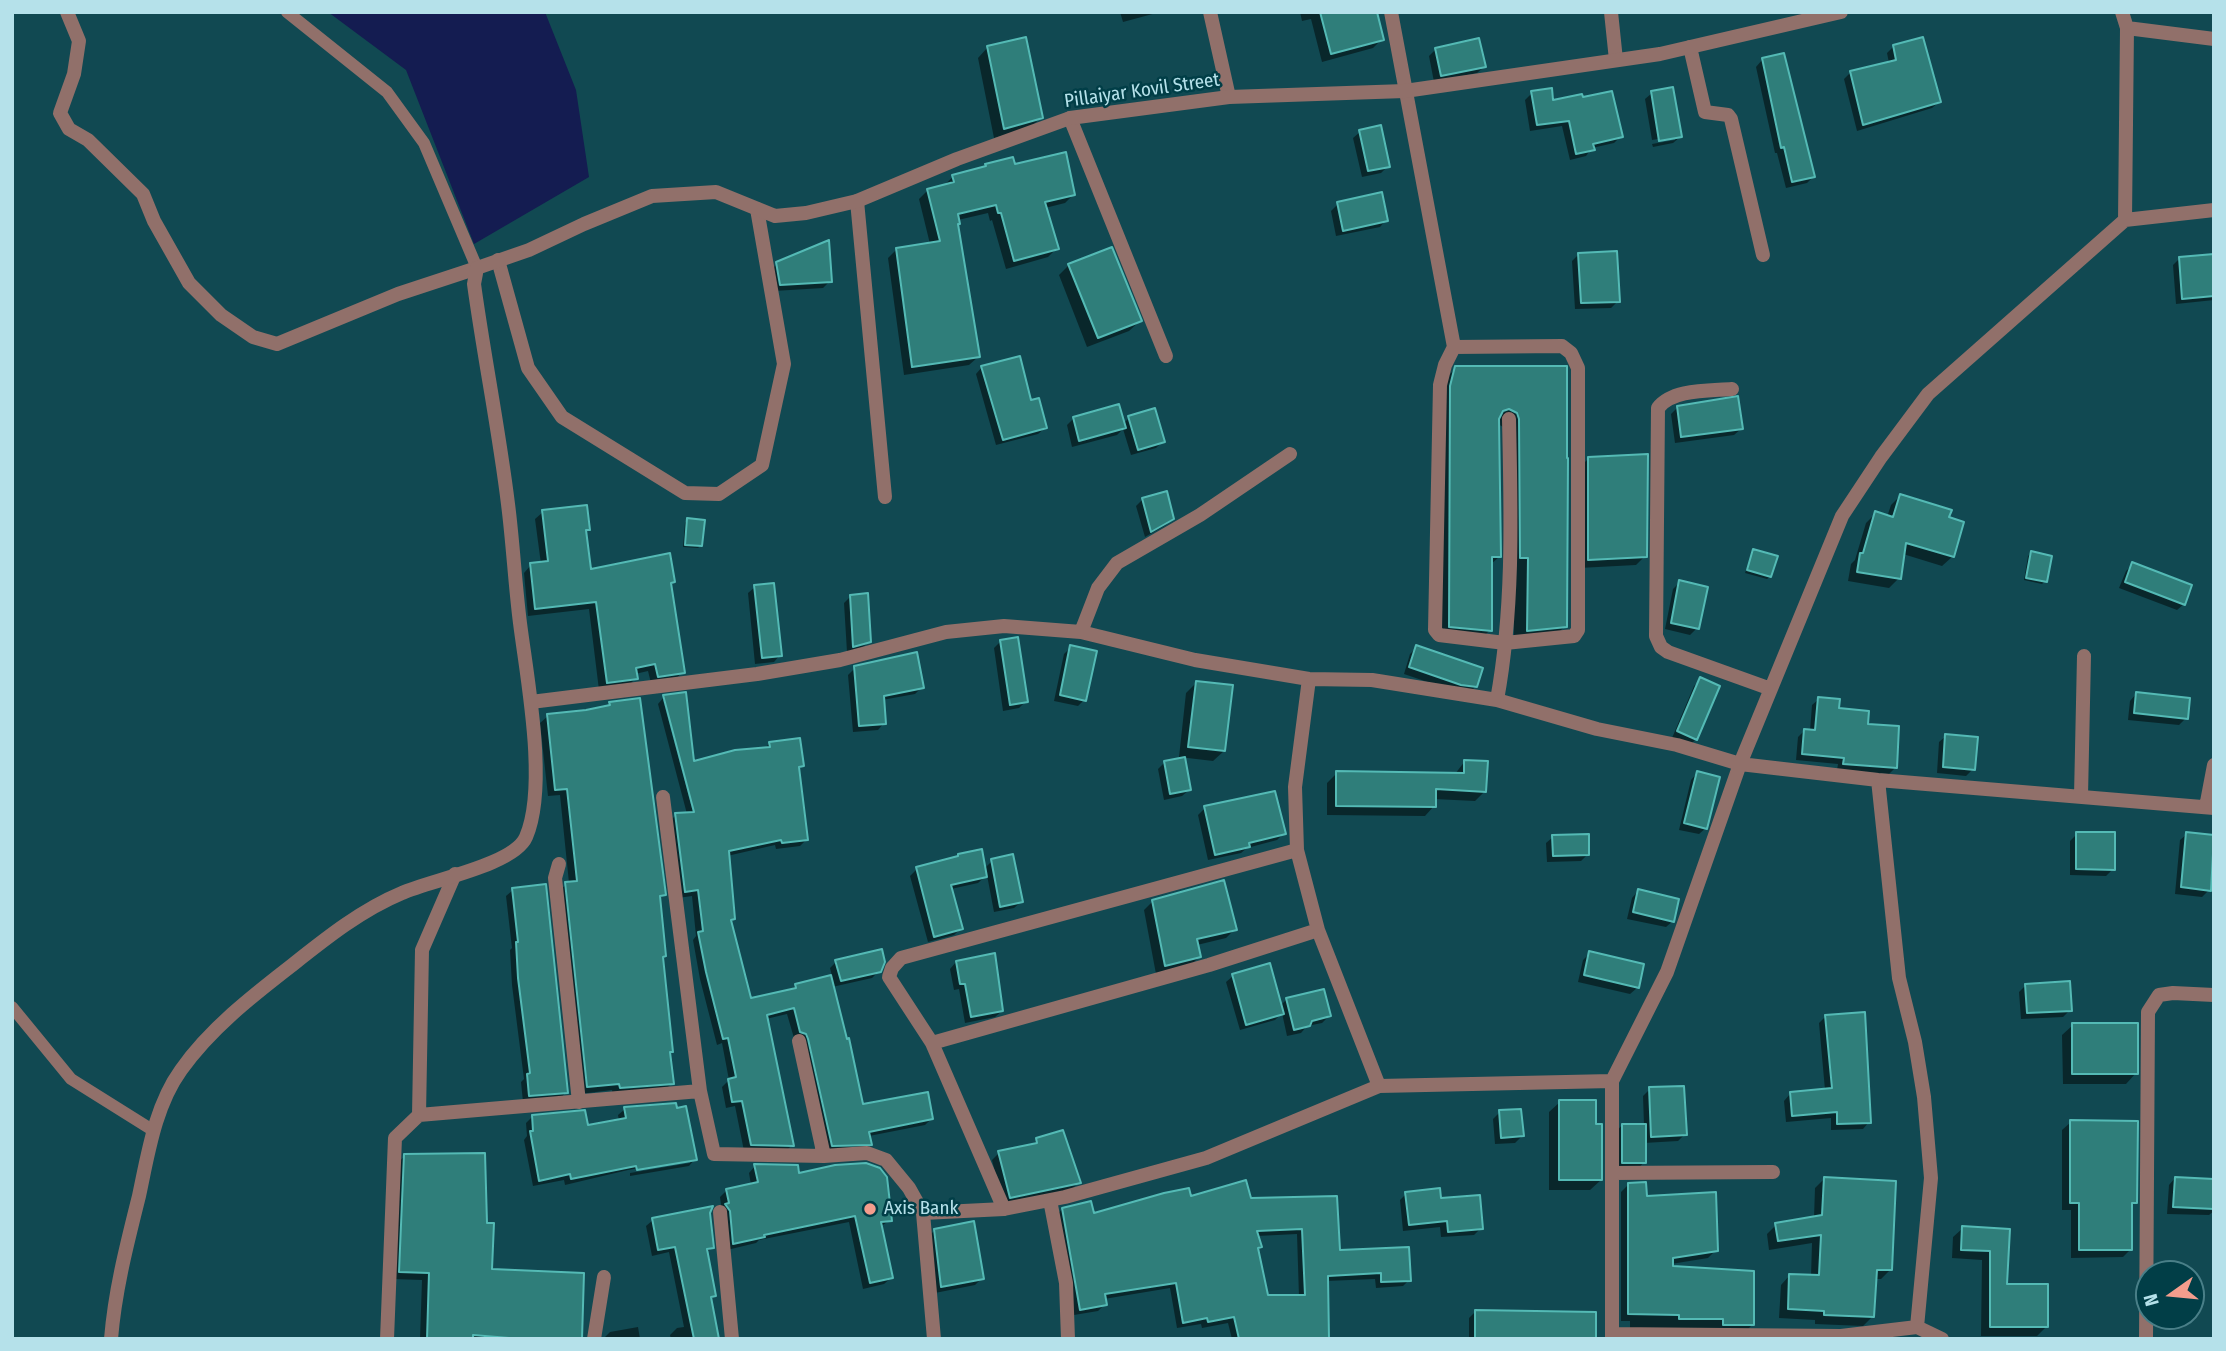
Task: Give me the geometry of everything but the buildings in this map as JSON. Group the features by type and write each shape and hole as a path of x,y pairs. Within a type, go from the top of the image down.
{"street":[{"name":"Pillaiyar Kovil Street","path":"67,12 79,41 74,74 60,113 69,129 88,140 143,194 154,221 189,283 221,315 253,338 277,344 398,294 529,250 652,196 716,192 775,216 806,213 857,201 957,159 1070,118 1229,97 1405,91 1690,47 1841,12"},
{"path":"1210,12 1229,97"},
{"path":"1391,12 1454,347 1445,365 1440,385 1434,624 1439,635 1505,643 1577,634 1577,368 1571,353 1562,346 1454,347"},
{"path":"1611,12 1616,60"},
{"path":"2122,12 2127,28 2125,220"},
{"path":"2127,28 2214,39"},
{"path":"1690,47 1705,112 1728,115 1731,118 1763,255"},
{"path":"1070,118 1166,356"},
{"path":"857,201 885,497"},
{"path":"498,260 528,368 562,417 685,493 719,494 762,465 783,364 757,209"},
{"path":"1942,1339 1917,1327 1841,1337 1700,1333 1612,1336 1612,1081 1667,972 1740,764 1842,516 1881,457 1928,394 2125,220 2214,210"},
{"path":"111,1339 115,1296 154,1131 165,1100 180,1071 222,1022 321,942 400,893 497,861 516,851 525,841 531,824 536,791 531,702 508,502 474,284 477,268"},
{"path":"1732,388 1673,396 1664,400 1658,408 1656,636 1661,647 1668,652 1771,689"},
{"path":"1497,699 1505,643 1511,538 1509,419"},
{"path":"1081,632 1098,588 1117,563 1200,516 1290,454"},
{"path":"531,702 785,669 839,660 946,632 1003,625 1081,632 1195,660 1309,679 1372,680 1497,699 1597,729 1677,745 1740,764 1878,780 2210,807 2214,765"},
{"path":"2081,796 2084,656"},
{"path":"1309,679 1295,787 1297,850 1318,930 1379,1086"},
{"path":"1878,780 1899,978 1915,1042 1924,1097 1931,1178 1917,1327"},
{"path":"663,797 700,1091 715,1154 824,1156 867,1153 886,1160 909,1188 923,1213 934,1339"},
{"path":"1004,1209 932,1043 889,977 892,968 901,958 1297,850"},
{"path":"559,864 555,878 579,1102"},
{"path":"419,1115 422,950 455,874"},
{"path":"932,1043 1209,965 1318,930"},
{"path":"2146,1339 2148,1012 2159,995 2174,993 2214,996"},
{"path":"799,1041 824,1156"},
{"path":"923,1213 1004,1209 1206,1158 1379,1086 1612,1081"},
{"path":"387,1339 395,1138 419,1115 700,1091"},
{"path":"1612,1173 1773,1172"},
{"path":"1050,1199 1066,1283 1068,1339"},
{"path":"720,1212 732,1339"},
{"path":"594,1339 604,1277"}],"lane":[{"path":"287,12 387,92 424,143 477,268"},
{"path":"12,1007 71,1079 154,1131"}],"shaded area":[{"path":"328,12 545,12 576,90 589,177 474,244 406,70"}],"place":[{"name":"Axis Bank","path":"870,1209"}]}
